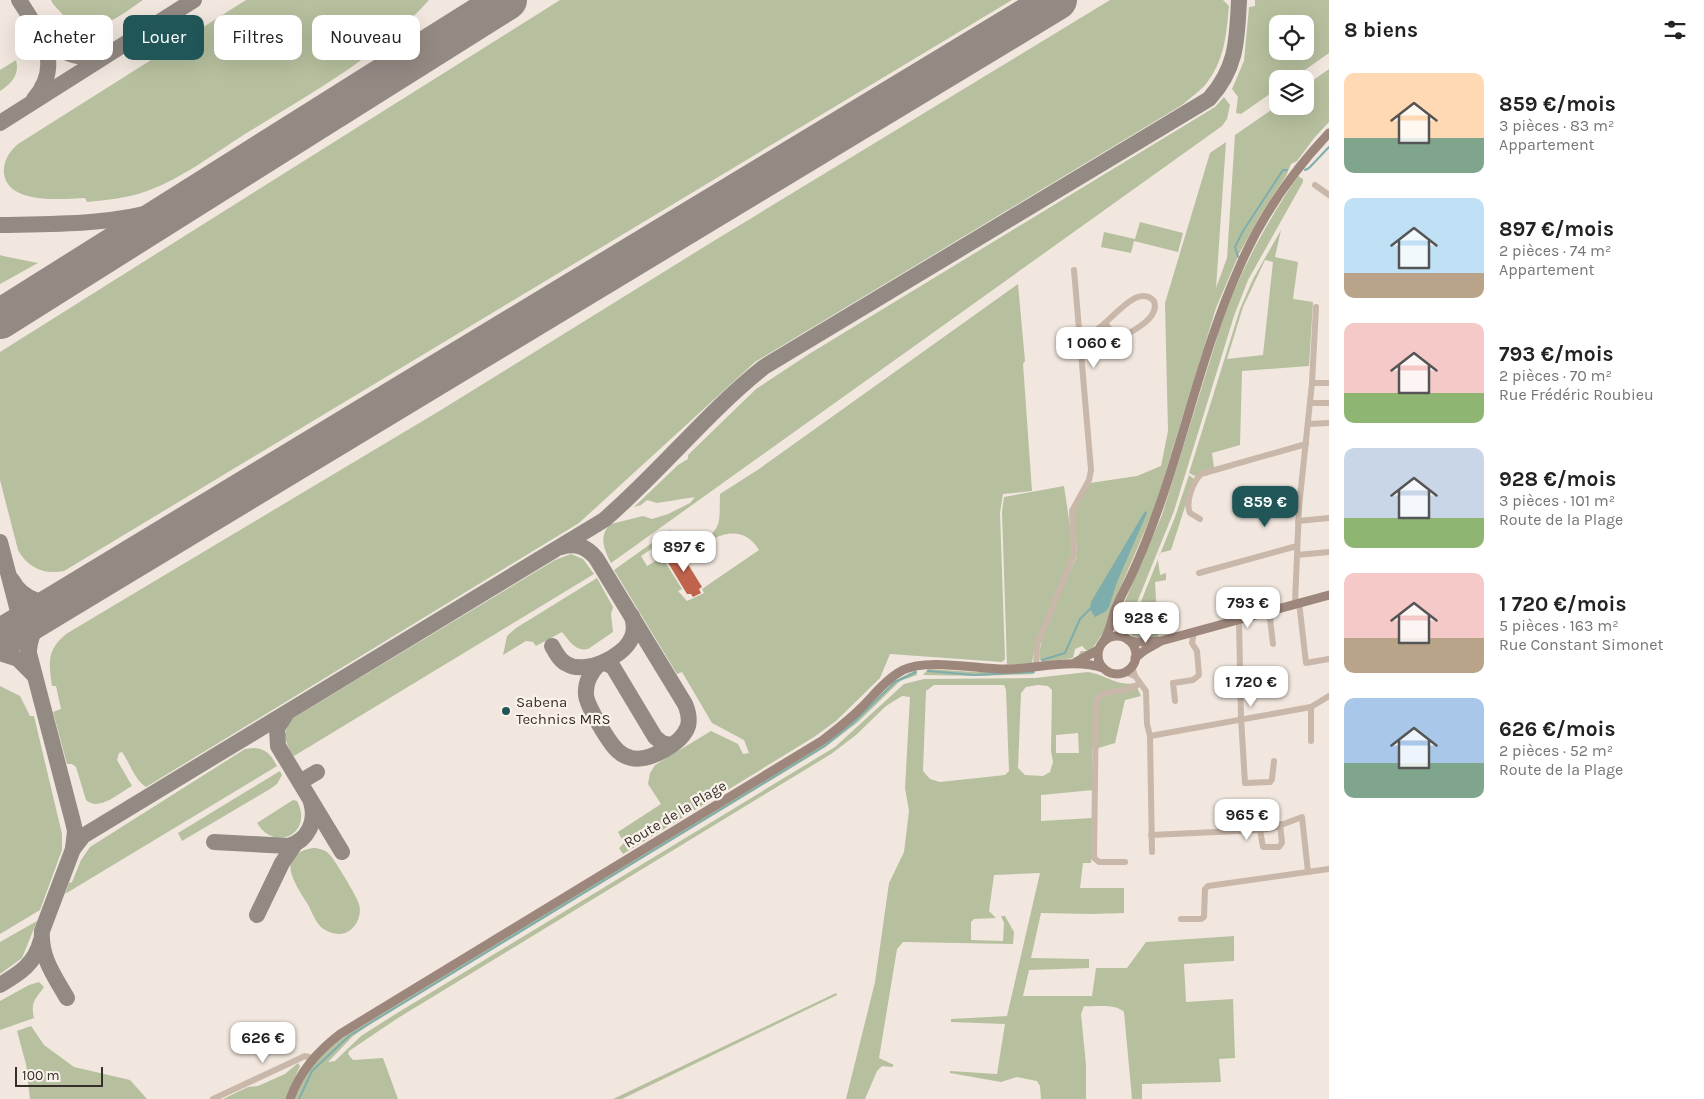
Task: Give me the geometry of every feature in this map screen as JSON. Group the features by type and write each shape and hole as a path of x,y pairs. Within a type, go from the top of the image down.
{"street":[{"path":"1135,676 1124,672 1113,673 1103,668 1098,657 1098,650 1109,632 1115,611 1161,506 1212,340 1240,266 1280,195 1329,133"},
{"path":"1314,185 1329,195"},
{"path":"1036,668 1037,645 1074,554 1072,511 1089,480 1092,470 1074,270"},
{"path":"1080,332 1093,332 1138,296 1145,295 1154,301 1156,308 1152,316 1121,338 1116,337 1105,323"},
{"path":"1316,307 1312,383 1298,521 1297,603 1306,663 1329,659"},
{"path":"1312,383 1329,383"},
{"path":"1310,403 1329,403"},
{"path":"1308,424 1329,423"},
{"path":"1200,520 1190,513 1188,508 1195,481 1201,474 1306,444"},
{"path":"1255,498 1262,518 1299,507"},
{"path":"1298,521 1329,518"},
{"path":"1199,572 1297,546"},
{"path":"1297,555 1329,552"},
{"path":"1122,595 1119,625 1126,638 1134,647 1135,676 1146,692 1147,724 1150,736 1152,852"},
{"path":"1103,642 1111,636 1126,638 1136,642 1161,641 1329,595"},
{"path":"1269,610 1273,644"},
{"path":"1239,620 1241,718 1245,783 1270,782 1274,761"},
{"path":"1175,701 1173,683 1193,680 1199,675 1197,650 1192,643 1194,632"},
{"path":"1124,672 1142,652 1161,641"},
{"name":"Route de la Plage","path":"1068,664 1088,657 1098,650"},
{"name":"Route de la Plage","path":"290,1099 297,1082 312,1058 340,1034 823,740 901,671 910,667 930,664 986,669 1036,668 1068,664 1096,665 1103,668"},
{"path":"1125,862 1098,862 1094,858 1096,701 1102,693 1131,690 1140,684"},
{"path":"1150,736 1202,728 1241,718 1311,707 1329,696"},
{"path":"1311,707 1311,741"},
{"path":"1152,835 1260,830 1302,817 1308,872"},
{"path":"1260,830 1263,847 1279,847 1282,843 1280,824"},
{"path":"1180,919 1201,919 1204,916 1205,889 1208,886 1329,869"},
{"name":"Route de la Plage","path":"213,1099 305,1056 312,1058"}],"green space":[{"path":"51,0 143,0 113,19 113,15 63,15"},
{"path":"246,0 429,0 415,15 312,15 312,60 362,60 196,166 160,186 132,195 87,202 85,198 38,198 16,191 8,184 4,174 4,165 9,154 18,144 151,60 204,60 204,27 214,20 214,60 302,60 302,15 222,15"},
{"path":"560,0 1012,0 64,571 43,571 32,566 18,550 0,480 0,352"},
{"path":"1110,0 1223,0 1229,6 1224,47 1217,65 1206,84 1182,105 755,362 579,523 146,787 135,775 122,752 119,753 117,760 132,786 103,803 91,803 86,800 76,767 72,764 67,764 53,712 61,709 56,686 52,686 50,658 55,646 66,634 441,410 712,242"},
{"path":"1255,0 1329,0 1329,53 1305,70 1269,70 1269,95 1241,114 1236,113 1238,97 1232,89 1244,61 1249,7 1255,6"},
{"path":"16,60 16,75 0,91 0,70"},
{"path":"1329,69 1329,122 1297,161 1291,164 1286,176 1261,214 1239,254 1216,308 1155,507 1113,605 1105,630 1092,649 1078,656 1081,651 1087,651 1082,646 1075,649 1073,658 1044,662 1040,660 1039,653 1042,641 1076,558 1077,550 1073,518 1084,492 1090,483 1137,476 1161,466 1168,431 1165,303 1210,153 1226,142 1216,288 1227,258 1235,135 1269,112 1269,115 1314,115 1314,80"},
{"path":"1224,97 1230,105 1227,119 1222,126 611,563 606,553 603,538 607,528 611,524 643,516 652,519 668,514 690,503 695,497 657,503 647,500 641,505 634,507 678,465 688,459 688,455 756,389 809,354 1215,107"},
{"path":"1298,176 1303,179 1303,182 1248,280 1234,316 1174,511 1136,605 1135,624 1142,638 1133,636 1124,625 1125,601 1162,515 1228,305 1255,248"},
{"path":"1140,222 1183,233 1178,252 1134,241 1131,253 1101,247 1104,232 1135,239"},
{"path":"1281,230 1275,257 1298,262 1293,299 1313,302 1309,366 1242,371 1240,445 1212,453 1214,468 1205,470 1195,476 1189,473 1240,309 1253,279","holes":["1265,260 1273,262 1263,355 1227,359 1243,307"]},
{"path":"0,255 3,256 38,263 0,284"},
{"path":"1018,284 1025,361 1023,364 1032,491 1003,494 1000,513 1005,659 1002,662 890,654 880,678 836,721 814,737 623,854 619,848 624,843 618,832 661,804 648,784 650,773 655,765 711,731 738,744 743,754 749,753 744,740 712,723 682,672 677,674 614,570 670,530 677,539 667,545 663,541 641,556 647,566 662,557 682,589 678,591 687,601 704,593 702,589 759,550 752,541 745,536 737,534 720,536 695,549 694,547 710,535 718,526 720,494 759,469"},
{"path":"1189,475 1194,479 1171,550 1161,553"},
{"path":"1064,486 1073,546 1071,556 1035,645 1032,663 1007,665 1002,512 1004,497"},
{"path":"571,554 583,559 594,574 294,756 290,751 284,736 290,720 555,560"},
{"path":"1159,557 1160,575 1166,573 1166,580 1155,582 1158,636 1146,638 1138,622 1138,609"},
{"path":"597,578 613,607 611,614 613,632 588,649 579,649 562,632 536,646 533,642 526,641 503,655 507,636 516,628"},
{"path":"928,669 975,672 1033,671 1034,674 980,676 923,675"},
{"path":"916,671 917,675 900,681 858,722 824,748 372,1023 353,1036 328,1062 335,1061 361,1036 394,1015 835,747 904,684 924,679 1035,678 1088,672 1117,682 1135,683 1141,696 1125,700 1115,743 1092,750 1093,790 1041,795 1041,821 1092,818 1091,863 1083,863 1080,888 1124,888 1124,913 1041,913 1031,958 1089,959 1089,968 1029,970 1023,996 1092,996 1096,968 1127,968 1146,942 1234,936 1234,961 1184,964 1186,1002 1233,999 1235,1058 1219,1059 1221,1082 1142,1084 1142,1099 1132,1099 1124,1012 1116,1007 1105,1006 1084,1006 1081,1014 1086,1065 1086,1099 1041,1099 1040,1086 1037,1081 1017,1077 1001,1082 950,1073 950,1071 997,1074 1005,1024 951,1022 951,1019 1007,1016 1040,873 994,875 989,911 996,918 974,919 971,922 971,940 1003,941 1004,923 1001,916 1005,916 1014,932 1013,944 903,942 897,949 879,1058 894,1065 892,1067 882,1066 877,1071 865,1099 846,1099 875,982 889,883 904,852 909,811 905,788 910,697 902,696 886,706 856,735 831,754 398,1018 349,1051 348,1054 353,1060 383,1058 398,1099 293,1099 312,1063 349,1032 866,709 894,681","holes":["934,685 1004,685 1006,690 1009,771 1005,775 940,782 930,779 923,771 926,691","1048,686 1052,690 1051,751 1053,762 1050,772 1043,776 1025,775 1018,768 1021,693 1026,687","1078,733 1079,753 1056,753 1056,735"]},
{"path":"0,686 20,696 30,716 34,716 62,834 62,850 40,910 0,934"},
{"path":"254,748 268,753 277,766 65,894 81,860 90,847 245,749"},
{"path":"280,771 282,775 277,784 270,789 182,841 178,833"},
{"path":"293,800 297,801 301,812 297,830 290,835 282,838 273,837 265,832 257,823"},
{"path":"318,848 330,855 346,879 359,904 360,912 358,919 352,929 346,933 335,934 321,927 293,879 291,863 294,857 301,852"},
{"path":"37,921 22,958 0,974 0,942"},
{"path":"39,982 44,987 33,1004 34,1018 0,1030 0,1001 29,985"},
{"path":"836,993 837,995 622,1099 613,1099"},
{"path":"31,1026 44,1045 74,1067 130,1080 147,1099 30,1099 26,1064 17,1031"},
{"path":"298,1063 300,1066 285,1099 223,1099 248,1087 258,1086 285,1074"}],"water":[{"path":"1145,511 1147,513 1117,582 1109,607 1106,611 1095,617 1090,609 1091,602"}],"building":[{"path":"678,548 702,587 699,589 701,593 693,597 691,594 687,594 664,556"}],"waterway":[{"path":"1305,170 1329,147"},
{"path":"1238,257 1235,247 1243,231 1283,170 1287,170"},
{"path":"1042,660 1065,653 1080,619 1091,608"},
{"path":"928,671 974,675 1034,672"},
{"path":"299,1099 312,1071 349,1036 826,745 853,723 895,682 916,672"}],"taxiway":[{"path":"19,0 41,36 48,60 48,73 43,86 34,99"},
{"path":"0,123 194,0"},
{"path":"67,998 46,958 43,949 42,931 73,849 83,836 604,520 625,502 722,404 764,367 1209,99 1225,76 1234,53 1239,0"},
{"path":"0,225 81,223 122,219 174,205 212,185"},
{"path":"0,314 20,307"},
{"path":"0,542 73,822 75,831 73,849"},
{"path":"561,547 580,546 596,558 685,704 689,723 685,733 672,745 647,757 631,758 618,751 599,724 587,700 586,686 593,671 599,664"},
{"path":"12,580 16,587 35,600 58,602 66,599"},
{"path":"29,650 34,630 56,605"},
{"path":"552,646 562,661 567,664 575,667 593,666 612,658 627,646 634,628 632,616"},
{"path":"0,653 18,659 33,674"},
{"path":"600,664 606,663 613,667 655,737 662,743 671,745"},
{"path":"286,714 277,729 278,746 342,852"},
{"path":"300,782 317,772"},
{"path":"214,842 289,846 301,839 309,829 313,816 311,802"},
{"path":"257,915 282,863 295,844"},
{"path":"0,985 31,962 41,940"}],"runway":[{"path":"0,319 507,0"},
{"path":"0,639 1057,0"}],"place":[{"name":"Sabena Technics MRS","path":"506,711"}]}
